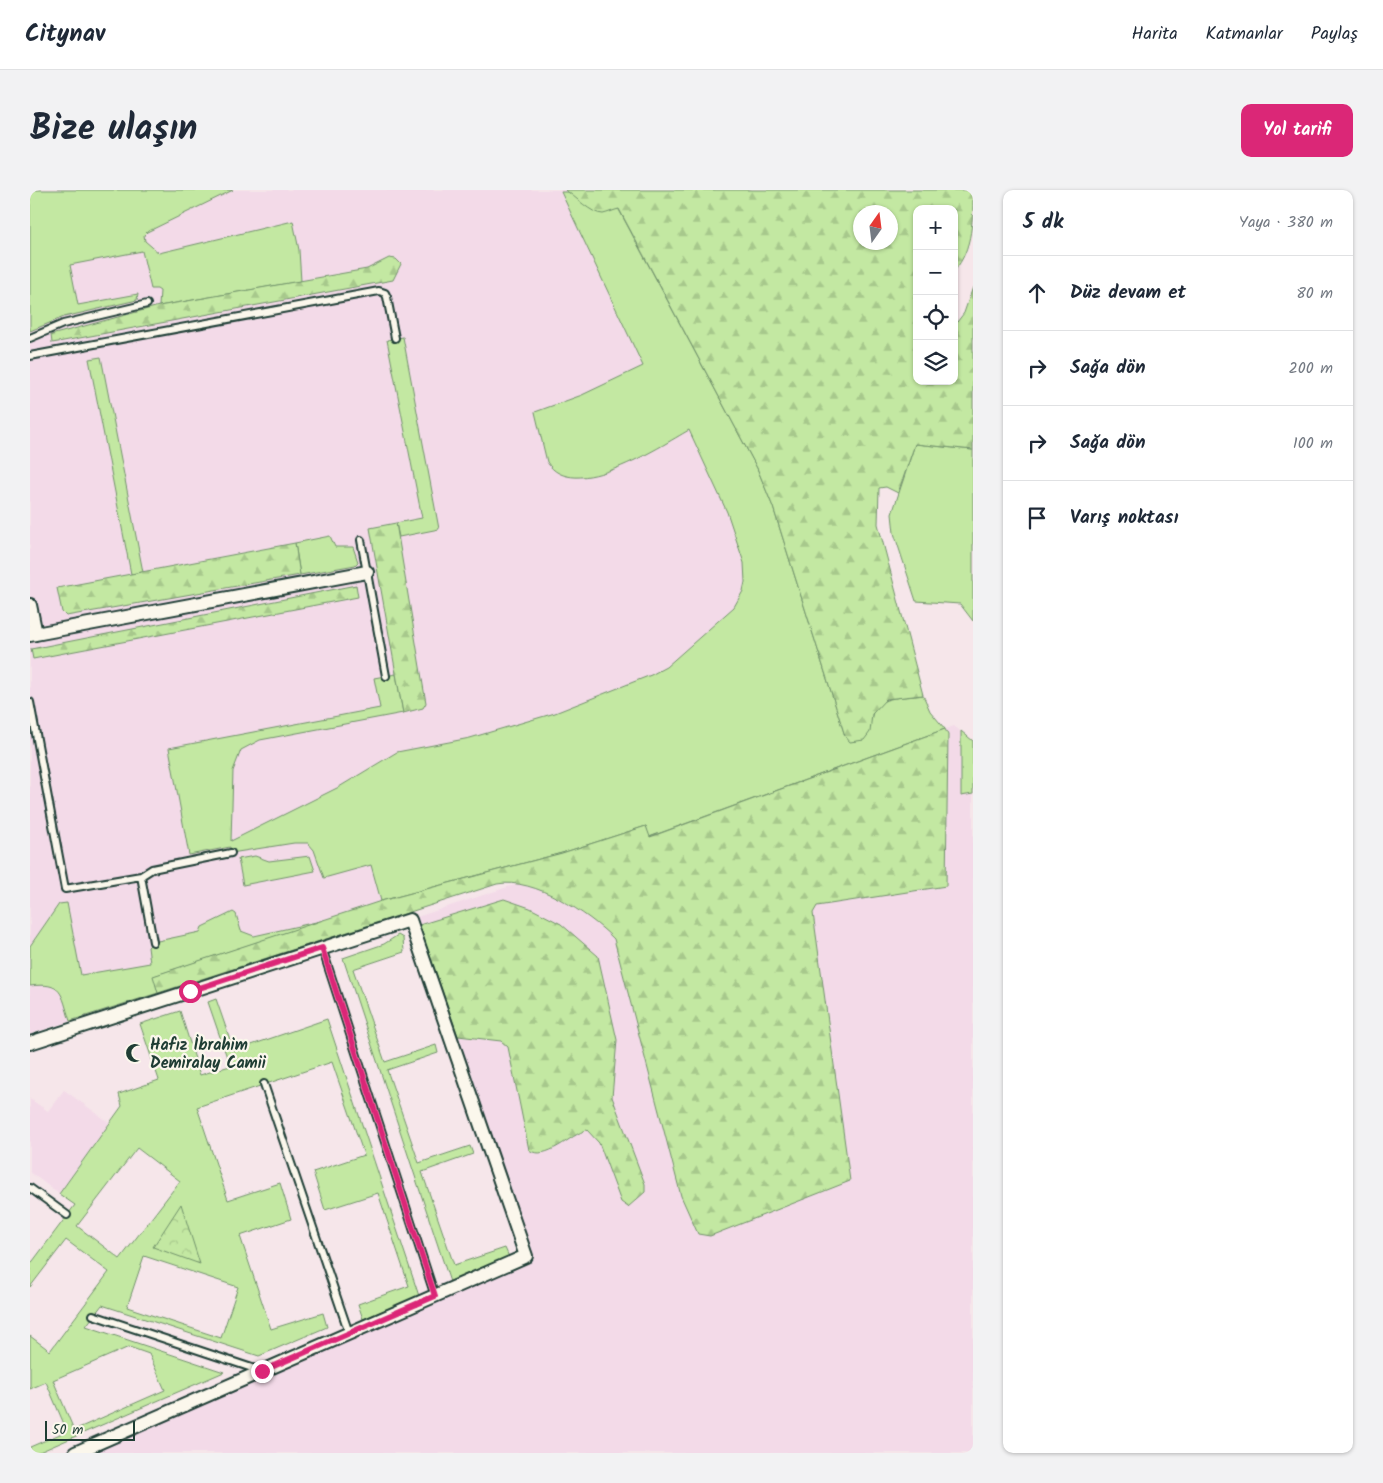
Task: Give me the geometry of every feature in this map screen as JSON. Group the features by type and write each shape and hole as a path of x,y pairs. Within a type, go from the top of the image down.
{"street":[{"path":"30,604 33,635 367,572"},
{"path":"30,1043 410,920 526,1256 75,1453"}],"lane":[{"path":"30,356 379,291 385,293 387,297 395,338"},
{"path":"30,338 63,324 147,304"},
{"path":"361,540 386,676"},
{"path":"30,702 65,889 142,876 152,869 230,854"},
{"path":"142,876 153,942"},
{"path":"322,948 435,1296"},
{"path":"264,1084 349,1333"},
{"path":"30,1188 67,1215"},
{"path":"93,1315 262,1371"}],"shaded area":[{"path":"215,190 607,190 854,762 954,726 973,741 973,1453 92,1453 534,1259 417,917 517,884 497,884 30,1034 30,263"},
{"path":"64,1090 110,1123 59,1194 30,1172 30,1099 48,1111"}],"green space":[{"path":"30,190 233,190 147,232 144,235 145,241 159,253 293,221 299,250 301,281 159,306 160,291 151,289 142,251 70,265 78,305 138,294 137,300 64,317 30,331"},
{"path":"565,190 973,190 971,232 965,253 958,266 958,205 913,205 913,385 958,385 958,321 964,313 973,287 973,450 915,444 898,493 886,487 879,488 878,524 923,695 886,699 872,714 870,732 864,740 850,742 845,736 773,507 757,468 619,209 603,214 588,208"},
{"path":"561,192 571,192 595,211 618,208 757,468 773,507 845,736 871,721 873,712 883,702 890,699 923,695 930,711 945,729 649,837 646,826 562,853 381,901 371,865 324,878 314,850 308,843 294,843 231,853 230,847 189,855 169,748 380,708 374,678 396,674 403,713 260,740 241,750 233,771 231,841 339,787 397,752 470,738 555,713 651,675 666,667 734,607 743,591 745,582 744,563 727,512 689,430 638,459 595,475 576,477 559,473 547,462 535,412 582,395 643,366"},
{"path":"389,258 396,259 401,264 393,280 52,343 51,335 159,306 367,269"},
{"path":"403,337 439,529 399,537 396,523 422,518 387,340"},
{"path":"101,357 143,572 131,574 89,359"},
{"path":"915,444 973,450 973,621 960,604 916,601 894,533 892,514"},
{"path":"396,523 426,703 423,708 403,713 370,528"},
{"path":"330,536 335,547 353,547 358,562 355,565 300,575 295,543"},
{"path":"295,543 300,575 66,616 62,612 57,588"},
{"path":"356,585 358,597 33,659 31,649"},
{"path":"945,729 948,735 946,886 817,906 813,913 850,1181 710,1236 698,1234 681,1196 614,939 590,918 560,899 543,891 512,883 497,884 158,993 153,976 381,901 562,853 646,826 650,837"},
{"path":"961,731 973,741 973,794 961,796"},
{"path":"255,856 269,861 310,856 315,871 243,885 238,859"},
{"path":"504,899 530,908 561,924 598,956 617,1040 612,1097 645,1184 645,1192 628,1207 621,1202 599,1143 587,1130 551,1150 536,1153 529,1150 508,1047 501,1041 458,1036 419,925"},
{"path":"67,903 81,975 150,963 148,947 153,942 200,932 202,927 233,912 236,914 241,931 254,936 325,920 154,976 158,993 70,1021 65,1003 55,988 41,985 30,986 30,946 59,904"},
{"path":"398,935 403,938 404,952 353,969 385,1062 436,1045 438,1053 387,1070 419,1163 470,1146 473,1154 422,1172 454,1265 505,1248 509,1257 450,1282 343,958 384,944"},
{"path":"216,999 234,1051 327,1019 419,1296 363,1319 358,1304 409,1286 378,1193 325,1210 313,1172 364,1155 332,1062 197,1107 228,1200 280,1183 291,1219 240,1236 271,1329 323,1313 327,1327 259,1356 102,1305 86,1326 224,1372 37,1453 30,1453 30,1447 67,1431 46,1382 30,1389 30,1336 50,1351 109,1272 66,1240 30,1287 30,1265 75,1205 59,1194 122,1106 119,1094 159,1080 140,1024 180,1011 200,1075 230,1066 208,1002","holes":["137,1148 180,1181 120,1259 77,1226","144,1256 238,1287 221,1338 127,1307","129,1347 149,1354 165,1390 74,1430 53,1380"]},
{"path":"181,1204 199,1261 200,1264 153,1247"}],"place":[{"name":"Hafız İbrahim Demiralay Camii","path":"135,1053"}],"route":[{"path":"190,991 322,948 435,1296 262,1371"}]}
